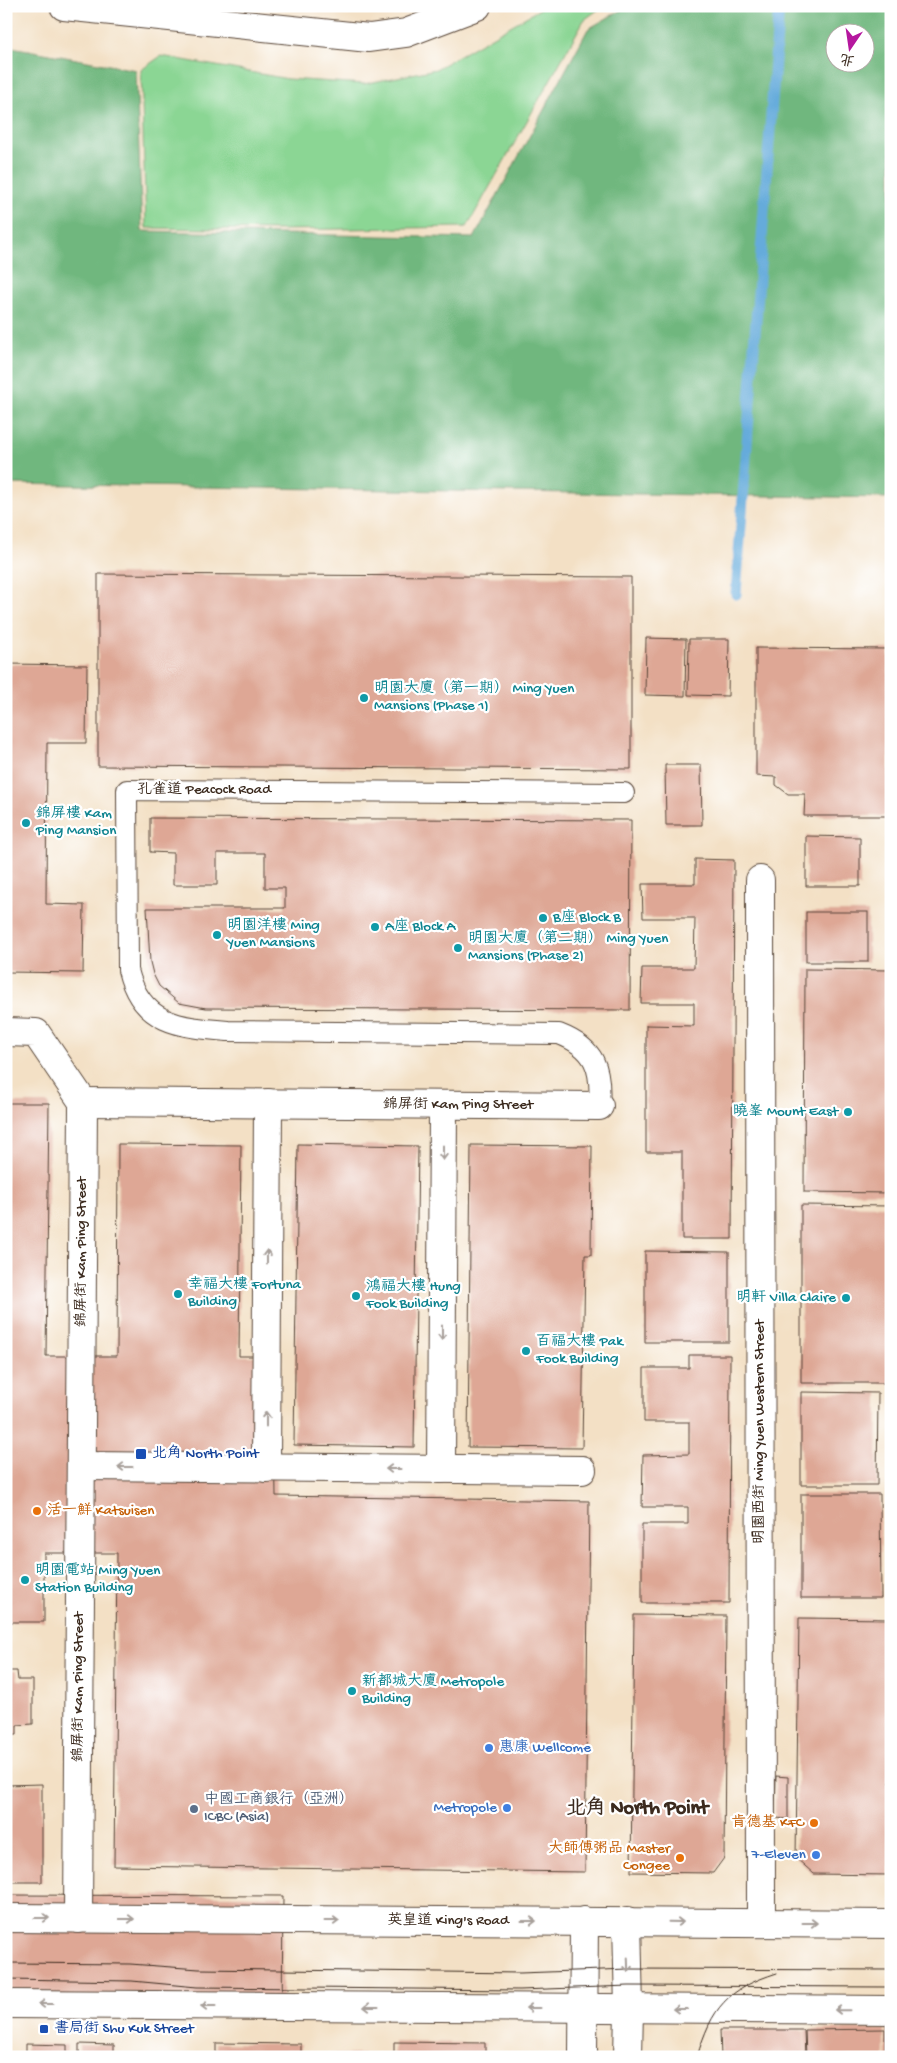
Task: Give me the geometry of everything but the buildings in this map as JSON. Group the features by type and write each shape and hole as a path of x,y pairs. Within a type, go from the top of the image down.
{"main road":[{"path":"64,6 369,38 406,33 477,6"},
{"name":"明園西街 Ming Yuen Western Street","path":"760,880 761,1923"},
{"path":"6,1032 36,1032 83,1102"},
{"name":"錦屏街 Kam Ping Street","path":"78,1919 83,1102 599,1106"},
{"path":"266,1468 268,1103"},
{"path":"441,1469 443,1104"},
{"path":"81,1466 582,1470"},
{"name":"英皇道 King's Road","path":"6,1918 891,1924"},
{"path":"583,2057 584,1921"},
{"path":"627,1921 628,2057"},
{"path":"6,2004 891,2010"}],"lane":[{"name":"孔雀道 Peacock Road","path":"599,1106 601,1084 598,1067 589,1052 575,1040 559,1034 228,1031 196,1028 174,1023 156,1015 141,1003 132,986 128,970 127,790 624,793"}],"green space":[{"path":"545,6 603,6 584,20 467,227 281,230 146,228 141,70 161,56 288,79 364,84 436,69"},
{"path":"628,6 891,6 891,498 6,484 6,46 136,70 142,231 474,238 588,29"}],"waterway":[{"path":"736,594 779,6"}],"tram line":[{"path":"6,1963 130,1964 199,1969 520,1973 629,1969 891,1970"},
{"path":"697,2057 709,2025 724,2002 746,1986 777,1973"},
{"path":"6,1979 132,1981 197,1987 520,1990 629,1986 891,1987"}],"place":[{"name":"明園大廈（第一期） Ming Yuen Mansions (Phase 1)","path":"364,698"},
{"name":"錦屏樓 Kam Ping Mansion","path":"26,823"},
{"name":"B座 Block B","path":"543,918"},
{"name":"A座 Block A","path":"375,927"},
{"name":"明園洋樓 Ming Yuen Mansions","path":"217,935"},
{"name":"明園大廈（第二期） Ming Yuen Mansions (Phase 2)","path":"458,948"},
{"name":"曉峯 Mount East","path":"848,1112"},
{"name":"幸福大樓 Fortuna Building","path":"178,1294"},
{"name":"鴻福大樓 Hung Fook Building","path":"356,1296"},
{"name":"明軒 Villa Claire","path":"846,1298"},
{"name":"百福大樓 Pak Fook Building","path":"526,1351"},
{"name":"北角 North Point","path":"141,1454"},
{"name":"活一鮮 Katsuisen","path":"37,1511"},
{"name":"明園電站 Ming Yuen Station Building","path":"25,1580"},
{"name":"新都城大廈 Metropole Building","path":"352,1691"},
{"name":"惠康 Wellcome","path":"489,1748"},
{"name":"Metropole","path":"507,1808"},
{"name":"中國工商銀行（亞洲） ICBC (Asia)","path":"194,1809"},
{"name":"肯德基 KFC","path":"814,1823"},
{"name":"7-Eleven","path":"816,1855"},
{"name":"大師傅粥品 Master Congee","path":"680,1858"},
{"name":"書局街 Shu Kuk Street","path":"44,2029"}],"district":[{"name":"北角 North Point","path":"637,1809"}]}
